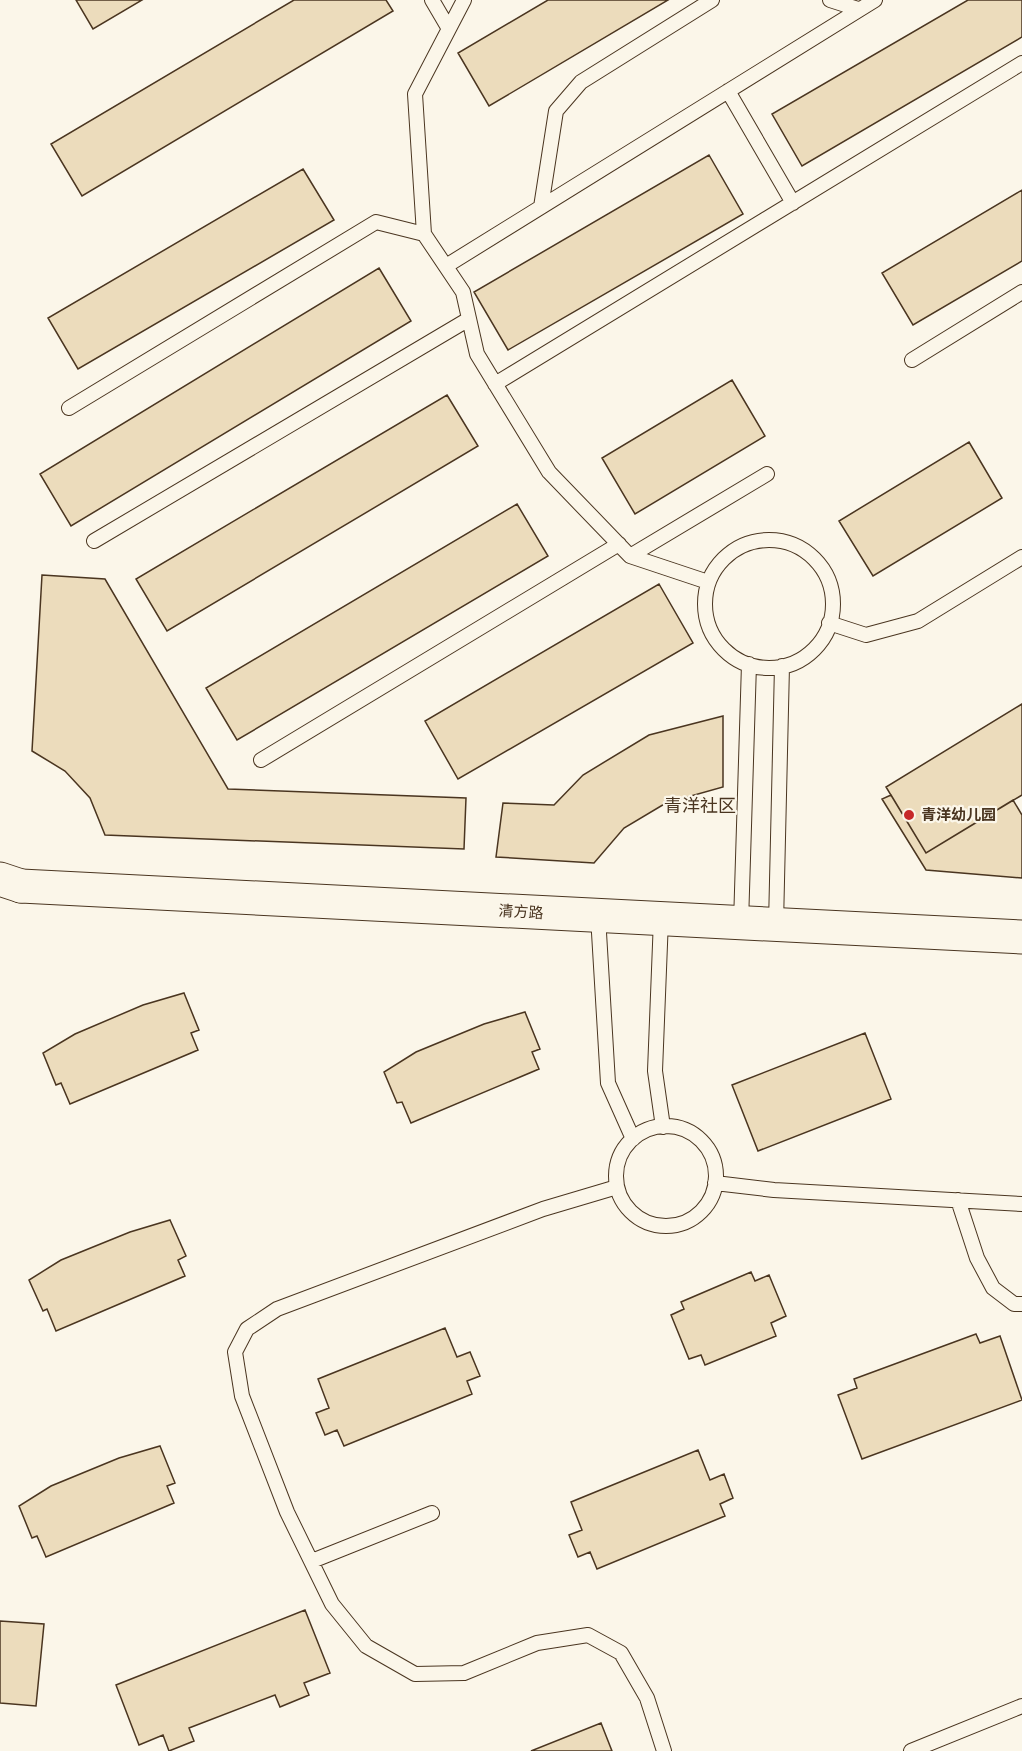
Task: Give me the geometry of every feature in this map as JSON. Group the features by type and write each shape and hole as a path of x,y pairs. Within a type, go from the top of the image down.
{"street":[{"name":"清方路","path":"7,886 1022,937"}],"lane":[{"path":"432,0 449,29"},
{"path":"464,0 415,94 424,234 463,292 477,354 549,472 630,556 708,582"},
{"path":"540,207 556,111 581,82 712,0"},
{"path":"830,0 858,9"},
{"path":"446,266 875,0"},
{"path":"495,384 1022,63"},
{"path":"728,91 793,203"},
{"path":"69,408 376,222 424,234"},
{"path":"912,360 1022,292"},
{"path":"94,541 469,319"},
{"path":"630,556 767,474"},
{"path":"757,540 779,540 799,546 815,558 826,575 833,594 829,623 826,633 814,649 798,661 782,666 758,667 737,660 720,646 708,626 704,604 708,582 719,563 736,548 757,540"},
{"path":"261,760 619,544"},
{"path":"829,623 866,635 918,621 1022,557"},
{"path":"741,923 749,664"},
{"path":"776,924 782,666"},
{"path":"598,916 608,1083 633,1139"},
{"path":"661,919 656,1071 663,1127"},
{"path":"663,1127 679,1128 693,1134 705,1144 713,1158 715,1183 708,1203 698,1215 684,1223 667,1226 650,1224 635,1216 623,1203 617,1187 617,1169 622,1153 633,1139 648,1130 663,1127"},
{"path":"715,1183 774,1190 1022,1204"},
{"path":"617,1187 543,1209 277,1309 247,1329 235,1352 242,1396 287,1512 332,1604 366,1646 415,1674 464,1673 537,1643 588,1635 621,1653 647,1698 664,1751"},
{"path":"958,1200 977,1258 993,1288 1014,1304 1022,1304"},
{"path":"312,1561 432,1513"},
{"path":"911,1751 1022,1706"}],"building":[{"path":"76,0 142,0 93,29"},
{"path":"294,0 386,0 393,11 82,196 51,144"},
{"path":"548,0 668,0 489,106 458,53"},
{"path":"968,0 1022,0 1022,37 802,166 772,114"},
{"path":"709,155 743,214 508,350 474,292"},
{"path":"303,169 334,220 78,369 48,318"},
{"path":"1022,190 1022,261 913,325 882,273"},
{"path":"379,268 411,321 71,526 40,474"},
{"path":"732,380 765,436 635,514 602,458"},
{"path":"447,395 478,446 167,631 136,579"},
{"path":"969,442 1002,498 873,576 839,521"},
{"path":"517,504 548,556 237,740 206,688"},
{"path":"42,575 105,579 228,789 466,798 464,849 105,835 90,798 65,771 32,751"},
{"path":"659,584 693,643 458,779 425,721"},
{"path":"1022,704 1022,795 926,853 886,787"},
{"path":"723,716 723,787 666,803 624,828 594,863 496,857 503,803 554,805 583,775 649,735"},
{"path":"891,795 926,853 1013,800 1022,815 1022,878 926,870 882,799"},
{"path":"184,993 199,1030 191,1033 198,1050 70,1104 61,1083 56,1085 43,1053 75,1034 143,1005"},
{"path":"525,1012 540,1049 532,1052 539,1069 411,1123 402,1102 397,1103 384,1072 416,1052 484,1024"},
{"path":"865,1033 891,1099 758,1151 732,1085"},
{"path":"170,1220 186,1256 178,1260 185,1276 56,1331 47,1309 43,1311 29,1280 61,1260 130,1232"},
{"path":"751,1272 755,1281 769,1275 786,1316 771,1323 776,1336 705,1365 701,1355 689,1359 671,1315 684,1309 681,1302"},
{"path":"445,1328 457,1357 470,1352 480,1376 467,1381 472,1394 344,1446 337,1430 325,1435 316,1413 329,1408 318,1379"},
{"path":"976,1334 980,1343 1000,1336 1022,1400 862,1459 838,1395 857,1388 854,1379"},
{"path":"160,1446 175,1483 167,1486 174,1503 46,1557 37,1536 32,1538 19,1506 51,1486 119,1458"},
{"path":"698,1450 710,1480 724,1474 733,1498 720,1504 725,1516 597,1569 590,1552 578,1557 569,1535 582,1530 571,1502"},
{"path":"305,1610 330,1673 304,1683 309,1695 280,1707 275,1695 189,1728 194,1741 169,1751 163,1735 139,1745 116,1685"},
{"path":"0,1621 44,1624 36,1706 0,1703"},
{"path":"601,1723 612,1751 531,1751"}],"place":[{"name":"青洋幼儿园","path":"909,815"}],"district":[{"name":"青洋社区","path":"700,805"}]}
